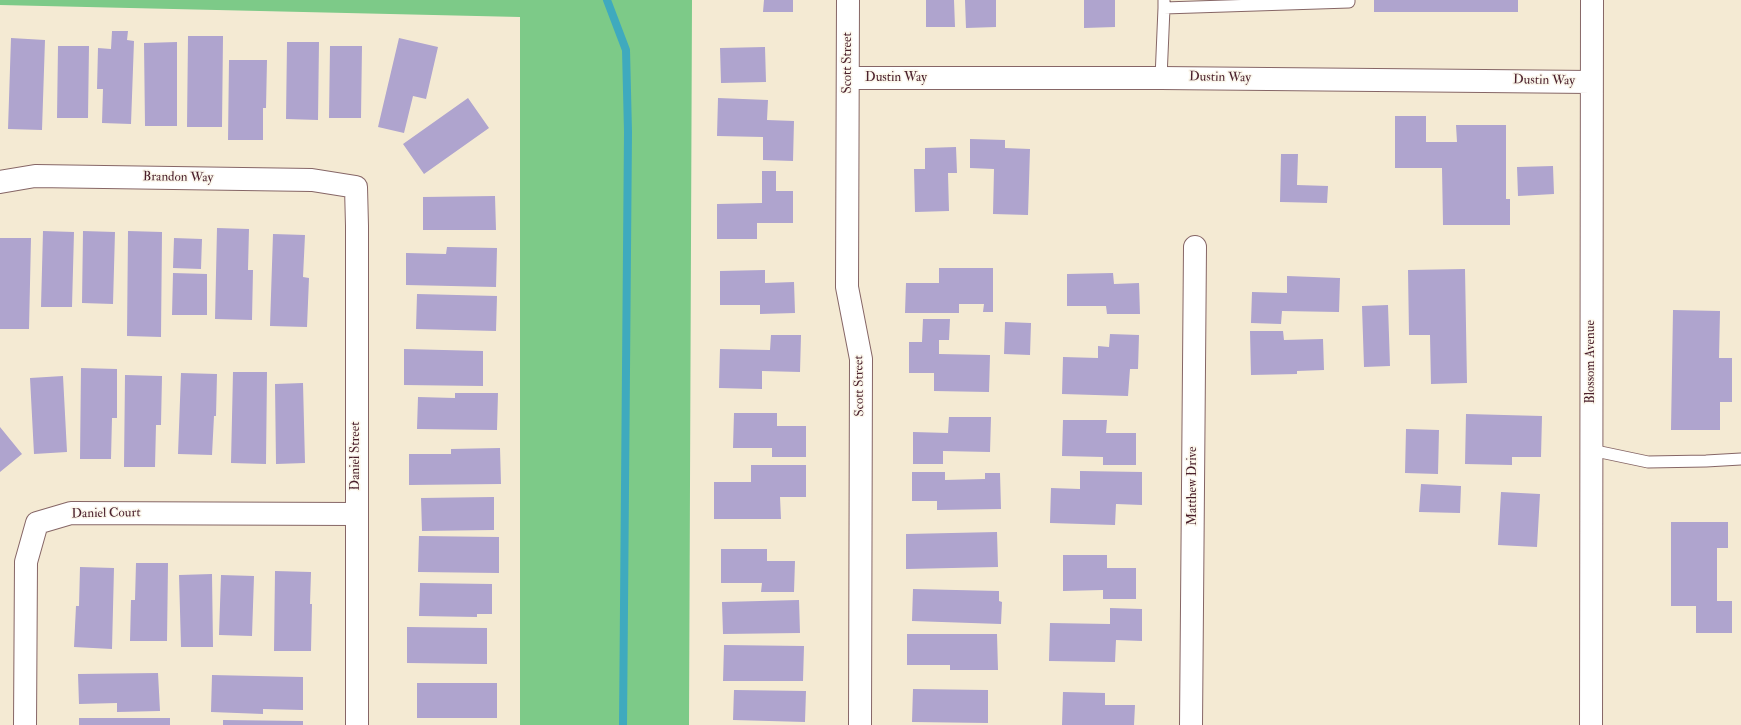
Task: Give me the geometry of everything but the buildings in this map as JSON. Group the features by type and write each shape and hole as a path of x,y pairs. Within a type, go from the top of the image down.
{"street":[{"name":"Scott Street","path":"848,0 847,286 861,359 860,725"},
{"name":"Blossom Avenue","path":"1591,725 1592,0"},
{"name":"Dustin Way","path":"848,78 1162,78 1591,82"},
{"name":"Brandon Way","path":"0,182 35,176 130,177 312,180 356,187"},
{"name":"Daniel Street","path":"356,187 357,725"},
{"name":"Matthew Drive","path":"1191,725 1195,246"},
{"name":"Daniel Court","path":"25,725 26,562 37,523 71,513 356,514"}],"lane":[{"path":"1162,78 1164,4 1349,2 1349,0"},
{"path":"1591,450 1648,462 1741,459"}],"green space":[{"path":"0,0 692,0 689,725 520,725 520,17 0,5"}],"waterway":[{"path":"607,0 626,50 628,132 623,725"}]}
